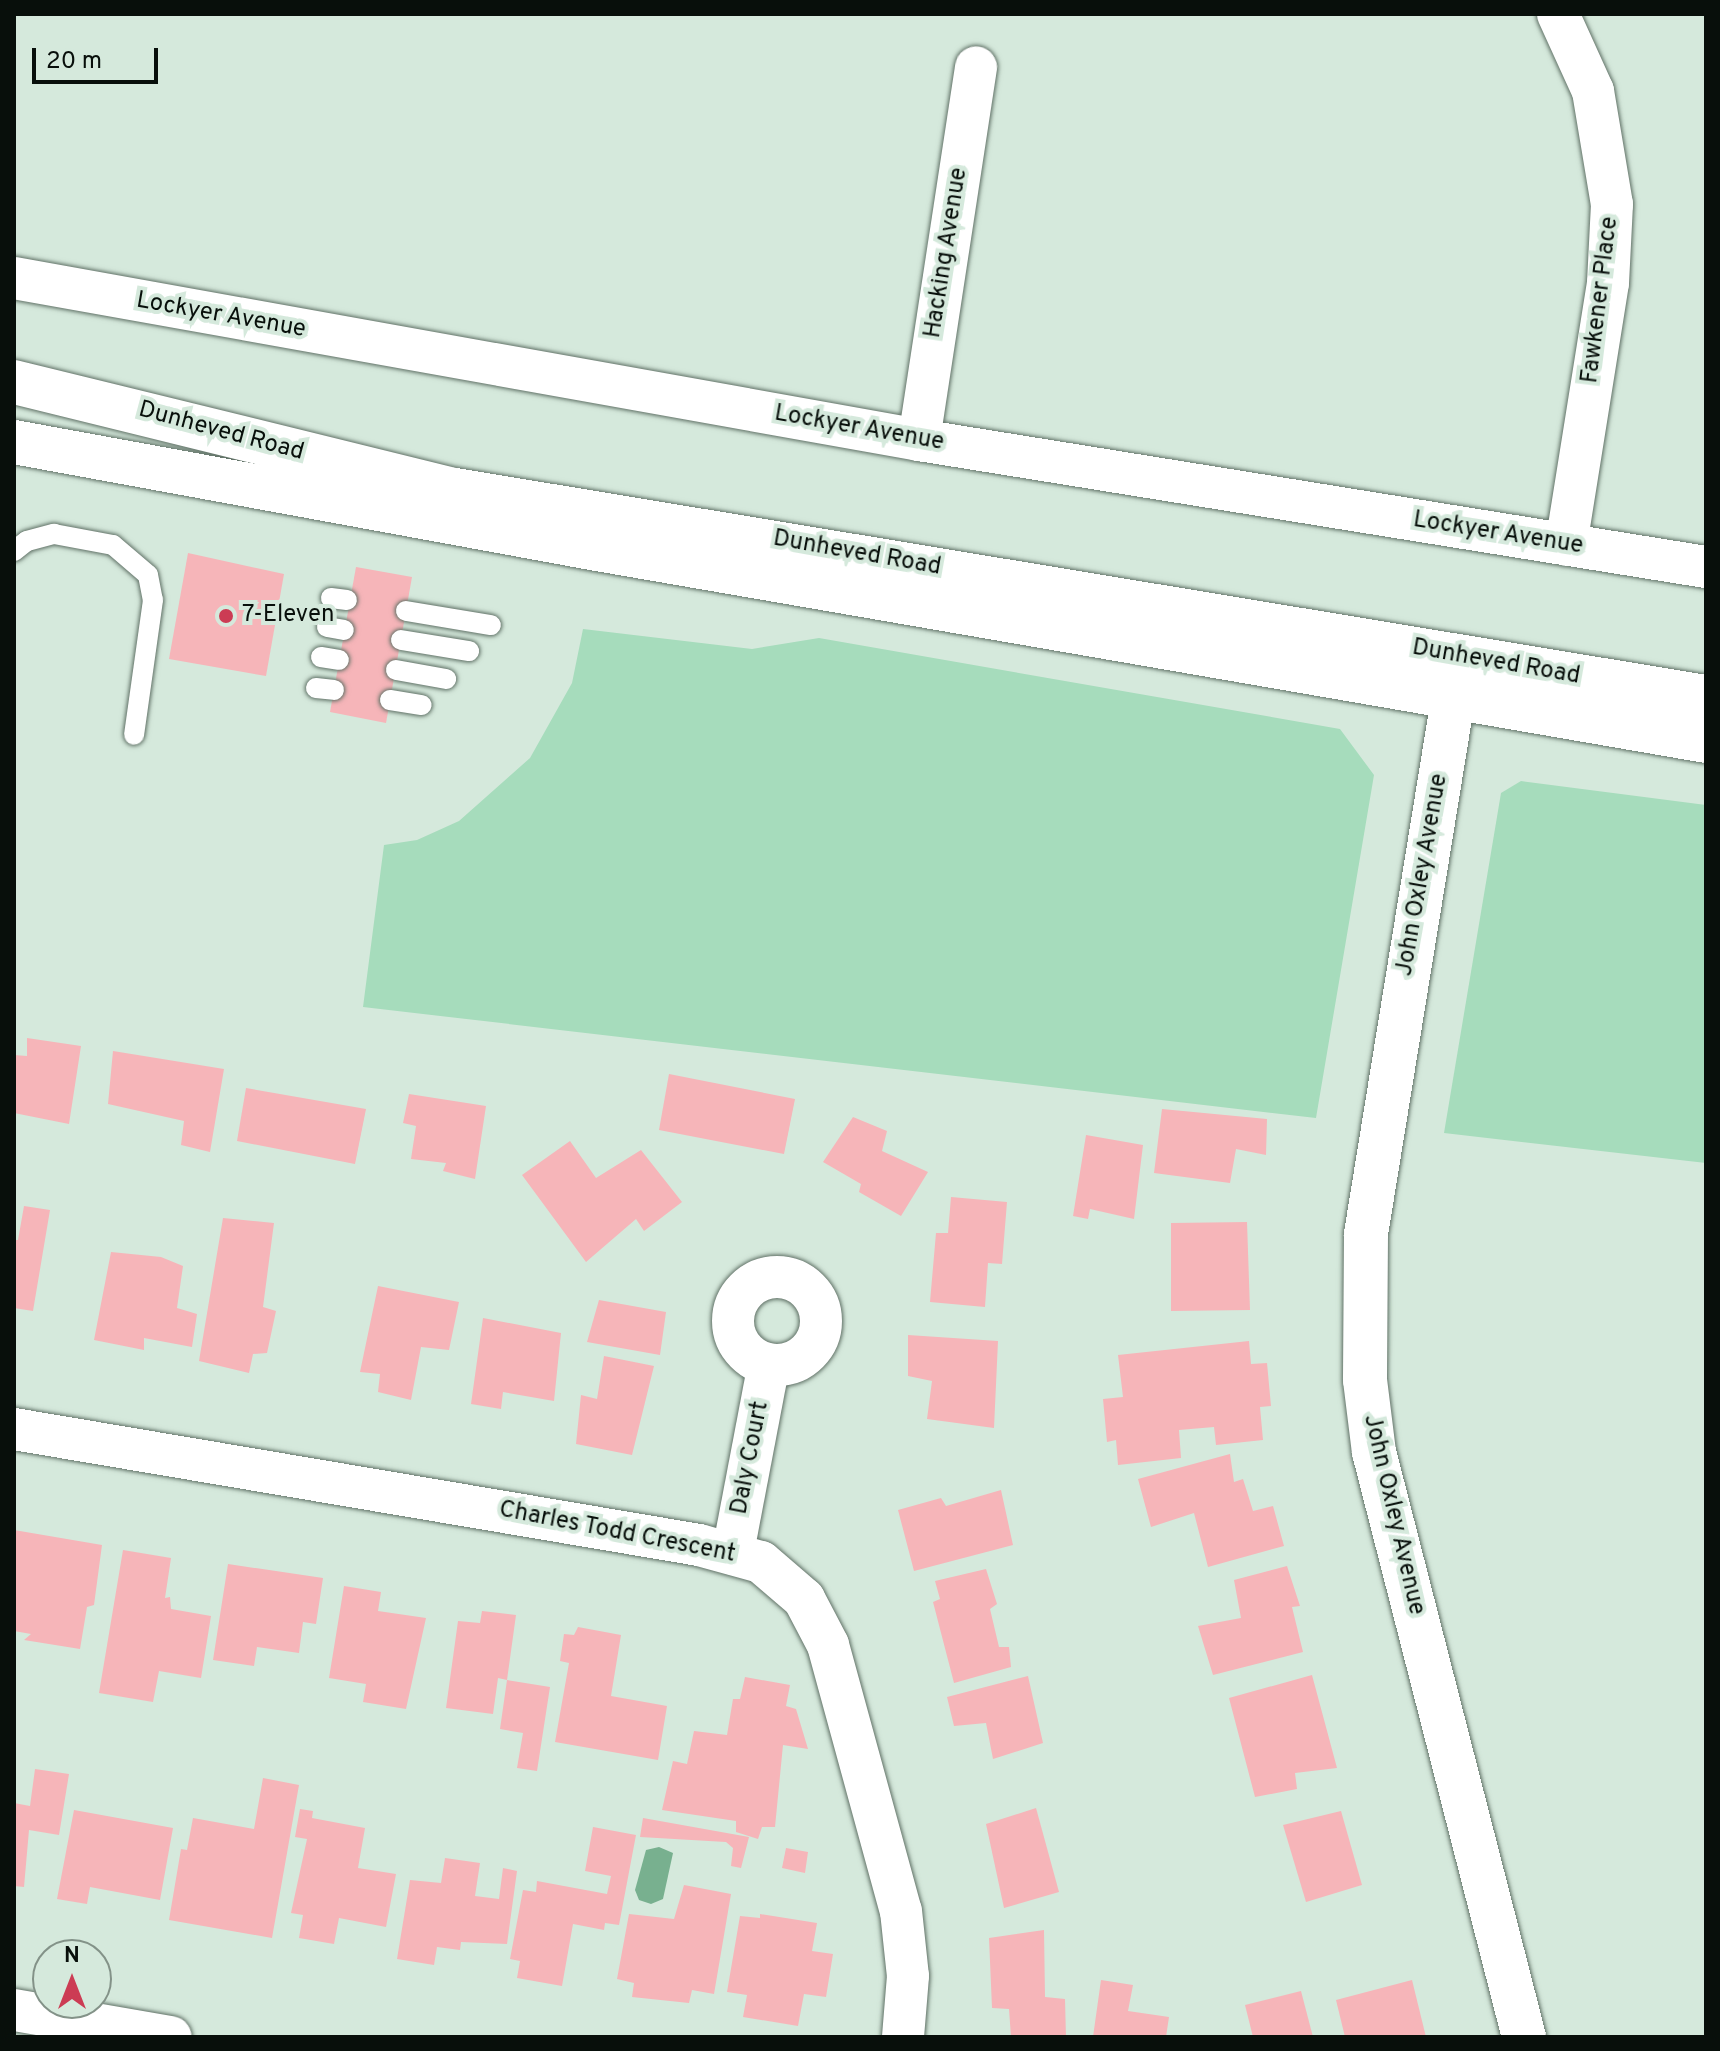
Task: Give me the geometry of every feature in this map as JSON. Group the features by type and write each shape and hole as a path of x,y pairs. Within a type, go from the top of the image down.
{"main road":[{"name":"Dunheved Road","path":"14,382 455,490 1706,697"},
{"name":"Dunheved Road","path":"14,442 1453,699 1706,741"},
{"path":"1395,645 1453,699 1526,669"},
{"name":"John Oxley Avenue","path":"1453,699 1366,1234 1365,1380 1374,1452 1524,2037"}],"street":[{"name":"Fawkener Place","path":"1558,14 1593,91 1612,204 1608,283 1566,545"},
{"name":"Hacking Avenue","path":"919,440 976,67"},
{"name":"Lockyer Avenue","path":"14,278 919,440 1706,567"},
{"name":"Daly Court","path":"733,1552 769,1364"},
{"name":"Charles Todd Crescent","path":"14,1429 733,1552 761,1562 786,1579 804,1599 828,1645 901,1911 908,1976 903,2037"},
{"path":"14,2010 171,2037"}],"lane":[{"path":"14,551 42,535 99,542 126,550 148,575 153,600 134,735"},
{"path":"406,611 491,625"},
{"path":"401,640 469,651"},
{"path":"396,670 446,679"},
{"path":"390,700 422,705"}],"shaded area":[{"path":"583,629 752,649 819,638 1340,729 1374,775 1316,1118 363,1007 384,845 417,840 459,821 530,758 572,683"},
{"path":"1521,781 1706,805 1706,1163 1444,1133 1501,793"},
{"path":"659,1847 673,1853 663,1899 651,1904 639,1900 635,1890 646,1850"}],"building":[{"name":"7-Eleven","path":"188,553 284,574 266,676 169,659"},
{"path":"356,567 412,577 386,723 330,712"},
{"path":"27,1038 81,1046 69,1124 14,1113 14,1055 27,1056"},
{"path":"113,1051 224,1069 210,1152 181,1145 184,1121 108,1104"},
{"path":"669,1074 795,1099 784,1154 659,1130"},
{"path":"246,1088 366,1109 355,1164 237,1141"},
{"path":"409,1094 486,1106 475,1179 443,1171 446,1163 411,1159 416,1126 403,1123"},
{"path":"1162,1109 1267,1119 1266,1155 1236,1149 1230,1183 1154,1173"},
{"path":"853,1117 887,1131 882,1151 928,1172 901,1216 859,1192 861,1184 823,1162"},
{"path":"1086,1135 1143,1145 1134,1219 1090,1209 1088,1219 1073,1216"},
{"path":"570,1141 596,1178 641,1150 682,1202 644,1231 636,1219 586,1262 522,1175"},
{"path":"951,1197 1007,1202 1002,1264 988,1263 985,1307 930,1302 936,1233 948,1233"},
{"path":"24,1206 50,1210 33,1311 14,1308 14,1240 18,1240"},
{"path":"223,1218 274,1223 263,1307 276,1311 267,1353 253,1354 249,1373 199,1361"},
{"path":"1247,1222 1250,1310 1171,1311 1171,1223"},
{"path":"111,1252 161,1257 183,1266 177,1308 197,1314 192,1347 144,1338 144,1350 94,1340"},
{"path":"378,1286 459,1302 449,1350 421,1347 411,1400 378,1392 380,1374 360,1372"},
{"path":"599,1300 666,1312 660,1355 587,1342"},
{"path":"483,1318 561,1333 554,1401 503,1392 501,1409 471,1404"},
{"path":"908,1335 998,1341 994,1428 927,1419 932,1381 908,1376"},
{"path":"1249,1341 1251,1364 1267,1363 1271,1406 1260,1407 1263,1440 1216,1445 1214,1427 1179,1430 1181,1458 1118,1465 1116,1440 1107,1442 1103,1399 1123,1397 1118,1355"},
{"path":"604,1356 654,1366 632,1455 576,1444 581,1395 597,1399"},
{"path":"1230,1454 1234,1482 1243,1479 1253,1511 1273,1506 1284,1546 1208,1567 1194,1513 1151,1527 1138,1479"},
{"path":"1001,1490 1013,1545 914,1571 898,1510 941,1498 946,1506"},
{"path":"14,1530 102,1545 94,1605 87,1607 80,1649 24,1640 31,1634 14,1631"},
{"path":"123,1550 171,1558 165,1598 170,1597 171,1609 211,1616 201,1678 159,1671 153,1702 99,1693"},
{"path":"228,1564 323,1578 316,1624 303,1622 299,1653 257,1647 254,1666 213,1660"},
{"path":"1287,1566 1300,1606 1292,1607 1303,1652 1213,1675 1198,1626 1241,1618 1234,1580"},
{"path":"986,1569 997,1604 990,1609 999,1647 1009,1647 1011,1667 954,1683 933,1602 940,1599 935,1581"},
{"path":"344,1586 381,1592 378,1611 426,1618 406,1709 363,1702 366,1684 329,1678"},
{"path":"482,1611 516,1615 507,1680 498,1678 493,1714 446,1708 458,1621 480,1623"},
{"path":"578,1627 621,1635 611,1696 667,1706 658,1760 555,1742 569,1663 560,1661 564,1634 574,1635"},
{"path":"1312,1675 1337,1768 1295,1773 1297,1789 1255,1797 1229,1698"},
{"path":"1028,1676 1043,1743 993,1759 986,1723 954,1726 947,1697"},
{"path":"745,1677 790,1685 786,1706 796,1709 808,1749 783,1745 775,1827 762,1827 758,1839 736,1832 736,1821 662,1810 673,1761 687,1764 694,1731 727,1735 733,1699 740,1699"},
{"path":"507,1680 550,1687 537,1771 517,1768 523,1733 500,1729"},
{"path":"35,1769 69,1774 59,1835 29,1830 24,1887 14,1886 14,1803 30,1806"},
{"path":"263,1778 299,1785 272,1938 169,1920 181,1849 187,1850 193,1818 254,1829"},
{"path":"1036,1808 1059,1892 1004,1908 986,1824"},
{"path":"300,1809 313,1811 312,1818 365,1828 358,1868 396,1874 386,1927 339,1918 334,1944 299,1938 303,1915 291,1913 307,1839 295,1837"},
{"path":"74,1810 173,1828 160,1900 90,1887 87,1904 57,1899"},
{"path":"1341,1811 1362,1885 1306,1902 1283,1825"},
{"path":"643,1818 749,1837 741,1868 731,1866 733,1848 726,1842 640,1837"},
{"path":"593,1827 636,1835 619,1925 605,1923 604,1930 573,1924 562,1986 517,1978 520,1961 510,1959 523,1890 536,1892 537,1881 607,1894 611,1876 585,1871"},
{"path":"786,1848 808,1852 805,1873 782,1868"},
{"path":"445,1858 480,1863 475,1896 499,1899 503,1868 517,1871 507,1944 461,1942 460,1950 437,1947 434,1965 397,1959 410,1880 441,1883"},
{"path":"684,1885 731,1894 714,1994 692,1990 689,2003 632,1997 634,1983 617,1979 629,1914 674,1919"},
{"path":"760,1914 817,1923 812,1951 833,1954 826,1997 804,1994 798,2026 743,2017 747,1995 727,1992 740,1916 760,1918"},
{"path":"1044,1930 1045,1997 1065,1999 1066,2037 1011,2037 1009,2009 992,2008 989,1938"},
{"path":"1101,1980 1133,1985 1128,2011 1169,2017 1166,2037 1093,2037"},
{"path":"1412,1980 1426,2037 1345,2037 1336,2000"},
{"path":"1301,1991 1313,2037 1253,2037 1245,2005"}],"place":[{"name":"7-Eleven","path":"226,616"}]}
